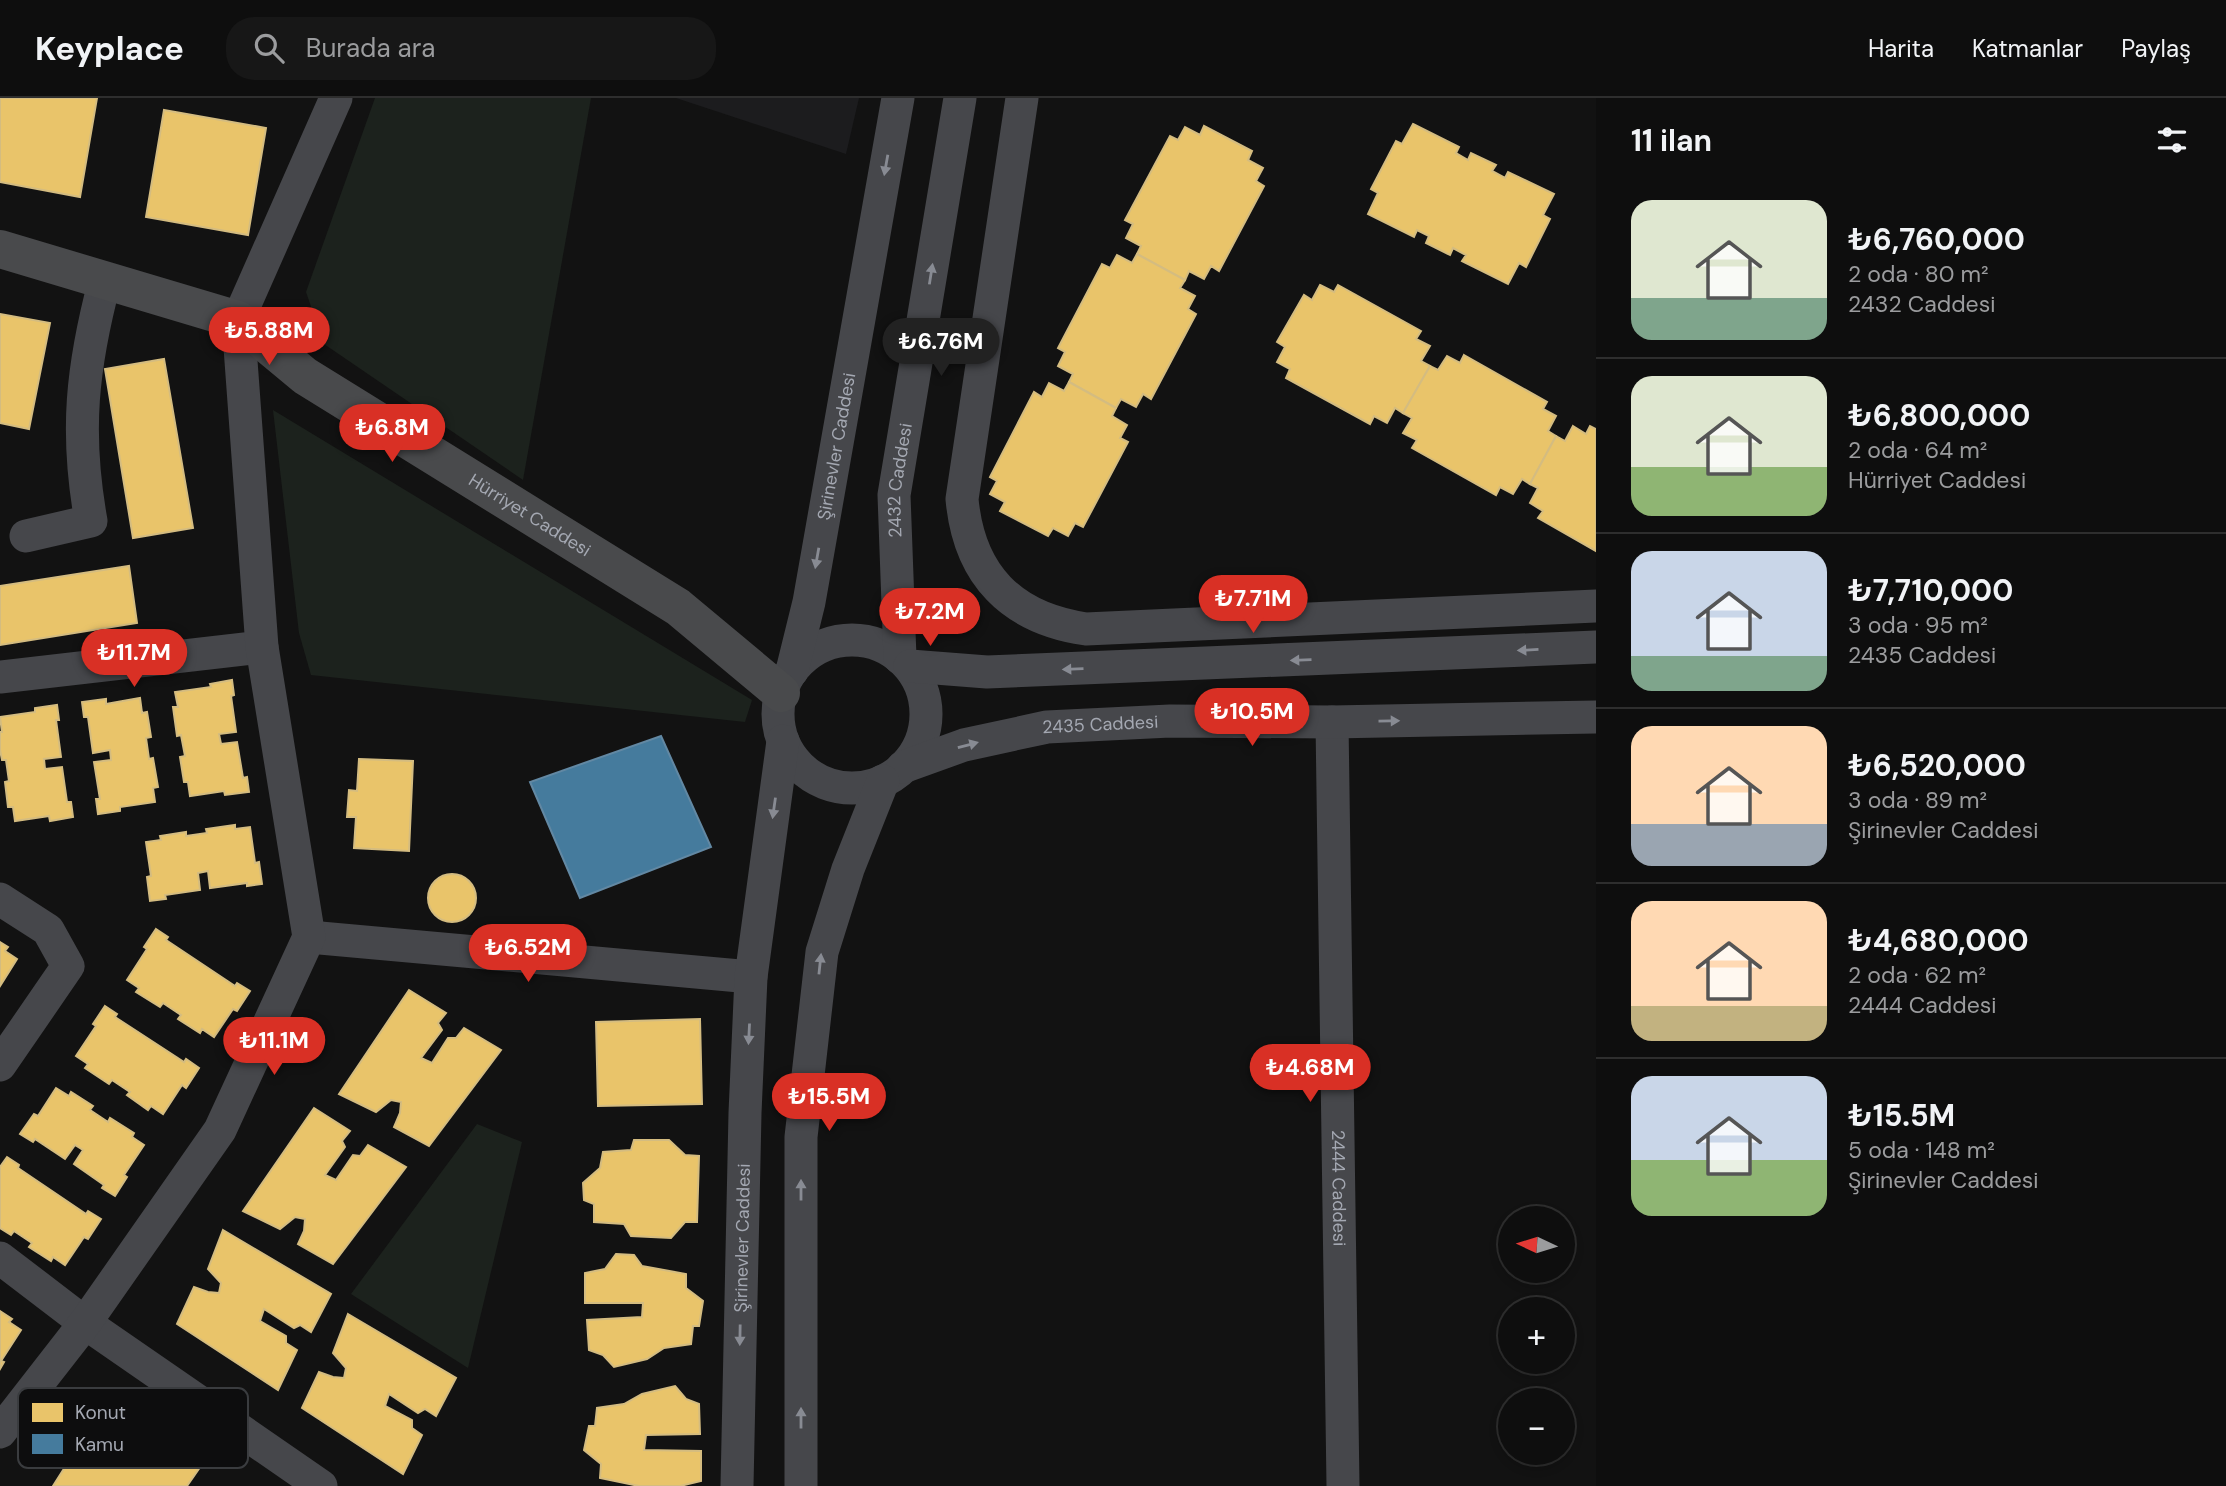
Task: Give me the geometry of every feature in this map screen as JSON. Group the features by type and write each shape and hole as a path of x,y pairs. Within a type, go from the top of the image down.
{"main road":[{"name":"Hürriyet Caddesi","path":"0,249 238,320 305,376 678,607 786,682"}],"street":[{"path":"34,1388 85,1322 220,1130 309,937 262,647 238,320 336,98"},
{"name":"Şirinevler Caddesi","path":"893,774 860,788 836,787 813,778 795,762 783,741 778,717 809,602 898,98"},
{"name":"2432 Caddesi","path":"905,662 894,495 960,98"},
{"path":"1022,98 962,499 964,524 971,549 999,590 1018,606 1039,618 1086,629 1596,606"},
{"path":"26,536 91,521 82,459 83,387 89,345 106,281"},
{"path":"786,682 809,653 831,643 855,640 879,645 905,662 987,672 1596,647"},
{"path":"0,677 262,647"},
{"path":"801,1486 801,1137 822,952 848,869 893,774 918,747 925,724 924,699 905,662"},
{"name":"2435 Caddesi","path":"893,774 964,745 1047,727 1170,721 1332,722 1596,717"},
{"name":"2444 Caddesi","path":"1332,722 1342,1486"},
{"name":"Şirinevler Caddesi","path":"737,1486 745,1113 751,977 783,741"},
{"path":"0,899 48,930 68,966 0,1065"},
{"path":"309,937 751,977"},
{"path":"0,1258 85,1322 180,1388"},
{"path":"0,1433 18,1409"},
{"path":"248,1435 321,1486"}],"shaded area":[{"path":"375,98 591,98 523,480 324,344 306,292"},
{"path":"676,98 859,98 846,154"},
{"path":"273,410 752,700 745,722 311,675 299,633"},
{"path":"477,1124 522,1142 468,1368 351,1294"}],"building: Konut":[{"path":"0,98 97,98 80,197 0,182"},
{"path":"164,110 266,128 248,235 146,217"},
{"path":"1413,124 1459,147 1456,153 1468,160 1471,153 1496,165 1492,171 1505,178 1508,172 1554,194 1543,215 1550,219 1526,267 1519,263 1508,284 1462,261 1466,255 1453,248 1450,255 1426,243 1429,236 1417,230 1414,237 1368,214 1378,193 1371,189 1396,141 1402,144"},
{"path":"1204,126 1252,151 1248,160 1263,168 1256,181 1264,186 1219,271 1211,266 1204,279 1189,271 1185,280 1137,254 1141,246 1126,238 1133,224 1125,220 1170,136 1178,140 1185,127 1200,135"},
{"path":"1137,254 1185,280 1180,288 1195,296 1188,309 1196,314 1151,399 1143,394 1136,407 1121,399 1116,408 1069,382 1073,374 1058,366 1065,352 1058,348 1102,264 1110,268 1117,255 1132,263"},
{"path":"1320,285 1334,292 1338,285 1421,331 1416,339 1430,346 1421,361 1430,366 1403,413 1395,408 1387,423 1374,416 1370,424 1286,378 1290,369 1277,362 1285,347 1277,342 1304,295 1312,300"},
{"path":"0,314 50,323 29,429 0,423"},
{"path":"1464,355 1547,402 1543,409 1556,416 1548,431 1556,436 1530,484 1522,479 1513,494 1500,487 1496,495 1412,448 1417,440 1403,433 1412,418 1403,413 1430,366 1438,370 1447,356 1460,363"},
{"path":"164,359 193,528 133,538 105,369"},
{"path":"1069,382 1116,408 1112,416 1127,425 1120,438 1128,442 1083,527 1075,523 1068,536 1053,528 1048,536 1000,511 1005,502 990,494 997,481 990,477 1034,392 1042,397 1049,383 1064,391"},
{"path":"1573,426 1586,434 1590,426 1596,429 1596,551 1538,518 1543,511 1530,503 1538,488 1530,484 1556,436 1565,441"},
{"path":"129,566 137,623 0,645 0,586"},
{"path":"232,680 234,695 231,696 236,732 219,734 221,744 237,742 243,778 247,777 249,792 225,795 224,791 190,796 188,782 184,782 180,757 185,756 181,735 177,736 173,707 178,707 175,692 211,687 210,684"},
{"path":"140,698 142,713 147,712 151,737 146,738 158,787 153,788 155,802 120,807 120,811 98,814 96,799 100,799 94,762 111,760 110,750 93,753 88,717 84,717 82,702 106,699 106,704"},
{"path":"57,705 59,720 56,720 61,757 44,759 45,769 62,767 67,802 71,802 73,817 50,821 49,816 15,821 13,807 8,807 5,782 9,781 6,760 2,760 0,750 0,717 35,712 35,708"},
{"path":"359,759 413,761 409,851 354,848 356,817 347,817 349,790 357,791"},
{"path":"235,825 235,829 250,827 255,863 259,862 262,884 247,886 247,883 210,888 208,871 198,873 200,890 165,895 166,899 150,901 147,877 151,876 146,842 161,840 160,836 186,832 186,836 207,833 206,829"},
{"path":"452,874 469,881 476,898 469,915 452,922 435,915 428,898 435,881"},
{"path":"156,929 168,937 166,940 235,986 237,983 250,991 237,1011 233,1009 214,1037 202,1029 200,1033 178,1019 181,1015 163,1003 160,1007 136,992 139,988 127,980"},
{"path":"0,942 8,947 5,951 17,959 0,986"},
{"path":"409,990 446,1013 438,1023 442,1030 421,1058 432,1063 448,1038 456,1038 464,1028 501,1050 429,1146 394,1127 401,1102 391,1100 376,1112 339,1094"},
{"path":"105,1006 117,1014 115,1017 184,1062 186,1059 199,1068 186,1088 182,1085 163,1114 151,1106 148,1110 127,1095 130,1092 112,1080 109,1084 85,1068 88,1064 76,1056 96,1026 93,1024"},
{"path":"700,1019 702,1104 598,1106 596,1022"},
{"path":"56,1088 69,1096 71,1092 93,1106 90,1110 108,1122 110,1118 134,1133 132,1137 144,1145 124,1175 127,1177 115,1196 74,1164 83,1150 75,1145 65,1159 35,1139 33,1142 20,1134 34,1114 38,1116"},
{"path":"314,1108 350,1131 342,1141 345,1147 325,1175 336,1180 353,1155 360,1156 368,1145 406,1167 333,1264 298,1244 304,1231 305,1219 295,1217 280,1229 243,1211"},
{"path":"634,1140 669,1140 685,1155 699,1156 697,1222 685,1222 671,1238 631,1236 624,1224 594,1222 594,1204 584,1200 583,1183 600,1168 603,1152 631,1150"},
{"path":"7,1157 19,1165 18,1168 86,1214 88,1211 101,1219 88,1239 84,1237 65,1265 53,1257 51,1261 29,1247 32,1243 14,1231 11,1235 0,1228 0,1167"},
{"path":"223,1230 331,1294 311,1332 300,1325 294,1328 264,1309 260,1321 286,1336 286,1343 297,1350 278,1390 177,1324 194,1287 219,1293 221,1283 208,1269"},
{"path":"616,1254 634,1255 642,1266 686,1274 686,1288 703,1301 699,1326 693,1326 691,1344 664,1348 647,1359 614,1367 603,1355 589,1350 587,1320 642,1317 643,1303 585,1303 585,1273 605,1269"},
{"path":"0,1311 12,1319 9,1322 21,1330 1,1361 4,1362 0,1369"},
{"path":"348,1314 456,1378 436,1416 425,1409 418,1413 389,1394 385,1406 412,1420 412,1428 422,1435 403,1474 302,1408 319,1372 344,1378 346,1368 333,1353"},
{"path":"675,1386 686,1399 699,1404 700,1434 646,1435 644,1450 701,1451 701,1481 680,1486 639,1486 600,1478 601,1464 584,1450 589,1426 595,1426 597,1408 624,1404 642,1394"},
{"path":"64,1468 199,1468 187,1486 53,1486"}],"building: Kamu":[{"path":"661,736 711,847 580,898 530,782"}]}
